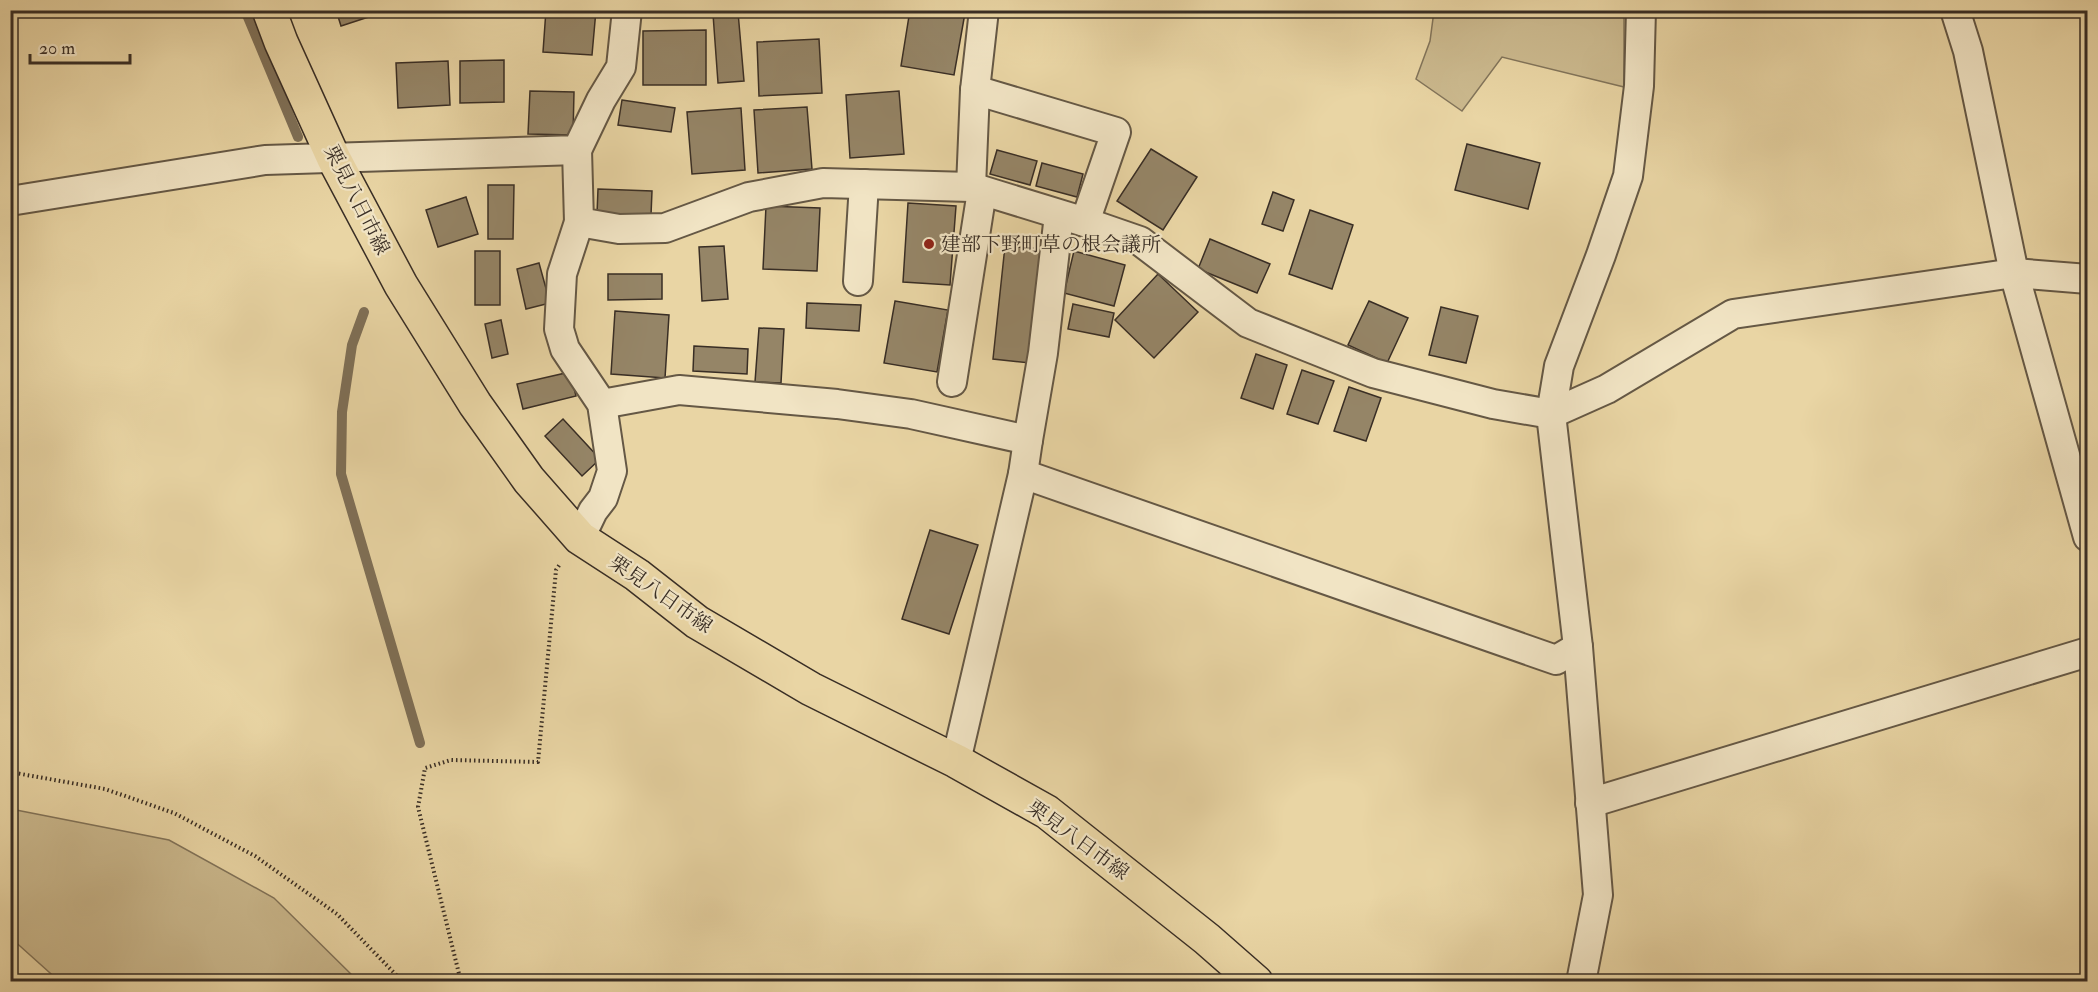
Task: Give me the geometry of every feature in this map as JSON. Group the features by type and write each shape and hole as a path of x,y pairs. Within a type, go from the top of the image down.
{"main road":[{"name":"栗見八日市線","path":"269,10 334,159 401,285 475,404 529,480 579,538 637,574 706,627 811,689 956,761 1047,812 1207,939 1256,981"}],"street":[{"path":"579,538 593,511 603,498 612,471 602,404 565,349 559,329 562,274 579,222 577,150 601,100 621,67 627,10"},
{"path":"952,382 976,189 975,90 984,10"},
{"path":"1581,981 1598,895 1578,647 1551,414 1558,366 1601,255 1628,176 1639,86 1641,10"},
{"path":"1955,10 1968,51 2014,273 2088,537"},
{"path":"956,761 1023,474 1043,353 1072,218 1116,132 975,90"},
{"path":"10,201 265,160 577,150"},
{"path":"579,222 619,229 665,228 749,197 823,183 976,189 1140,241 1248,323 1373,373 1492,404 1551,414 1607,389 1733,314 2014,273 2088,279"},
{"path":"858,281 864,184"},
{"path":"602,404 679,390 691,391 837,404 911,414 1028,440"},
{"path":"1023,474 1556,660 1578,647"},
{"path":"1590,802 2088,652"}],"path":[{"path":"461,981 418,807 425,768 451,760 538,762 556,570 579,538"},
{"path":"10,772 105,789 174,813 255,856 337,914 402,981"}],"shaded area":[{"path":"1434,11 1624,11 1624,87 1502,57 1462,111 1416,79 1430,41"},
{"path":"11,809 169,840 274,898 358,981 59,981 11,938"}],"building":[{"path":"336,10 390,10 341,26"},
{"path":"546,10 596,10 592,55 543,52"},
{"path":"910,10 948,10 965,13 954,75 901,66"},
{"path":"738,12 744,81 718,83 713,14"},
{"path":"706,30 706,85 643,85 643,31"},
{"path":"819,39 822,93 759,96 757,42"},
{"path":"504,60 504,102 460,103 460,61"},
{"path":"448,61 450,105 398,108 396,63"},
{"path":"530,91 574,92 573,135 528,134"},
{"path":"899,91 904,154 850,158 846,95"},
{"path":"622,100 675,108 671,132 618,125"},
{"path":"807,107 812,169 758,173 754,110"},
{"path":"741,108 745,170 692,174 687,112"},
{"path":"1467,144 1540,163 1528,209 1455,190"},
{"path":"1151,149 1197,177 1163,230 1117,201"},
{"path":"997,150 1037,161 1030,185 990,174"},
{"path":"1042,163 1083,174 1077,197 1036,186"},
{"path":"488,185 514,185 513,239 488,239"},
{"path":"598,189 652,191 651,215 597,214"},
{"path":"1273,192 1294,200 1283,231 1262,224"},
{"path":"466,197 478,234 438,247 426,210"},
{"name":"建部下野町草の根会議所","path":"908,203 956,206 950,285 903,282"},
{"path":"766,206 820,208 817,271 763,269"},
{"path":"1310,210 1353,225 1332,289 1289,274"},
{"path":"1210,239 1270,264 1257,293 1198,269"},
{"path":"724,246 728,299 702,301 699,247"},
{"path":"1005,246 1042,249 1030,363 993,359"},
{"path":"475,251 500,251 500,305 475,305"},
{"path":"1074,251 1125,265 1114,306 1064,293"},
{"path":"539,263 550,303 526,309 517,269"},
{"path":"608,274 662,274 662,299 608,300"},
{"path":"1158,274 1198,312 1154,358 1115,320"},
{"path":"895,301 948,310 937,372 884,363"},
{"path":"1369,301 1408,318 1387,363 1348,345"},
{"path":"807,303 861,305 859,331 806,328"},
{"path":"1073,304 1114,313 1109,337 1068,329"},
{"path":"1441,307 1478,316 1466,363 1429,355"},
{"path":"615,311 669,315 665,378 611,374"},
{"path":"501,320 508,354 492,358 485,324"},
{"path":"759,328 784,329 781,383 755,382"},
{"path":"694,346 748,349 747,374 693,371"},
{"path":"1256,354 1287,365 1273,409 1241,398"},
{"path":"1302,370 1334,381 1318,424 1287,414"},
{"path":"570,372 576,396 523,409 517,384"},
{"path":"1349,387 1381,398 1366,441 1334,431"},
{"path":"563,419 600,459 582,476 545,436"},
{"path":"930,530 978,545 949,634 902,619"}],"waterway":[{"path":"245,10 298,137"},
{"path":"364,312 352,345 342,412 341,474 420,743"}],"place":[{"name":"建部下野町草の根会議所","path":"929,244"}]}
